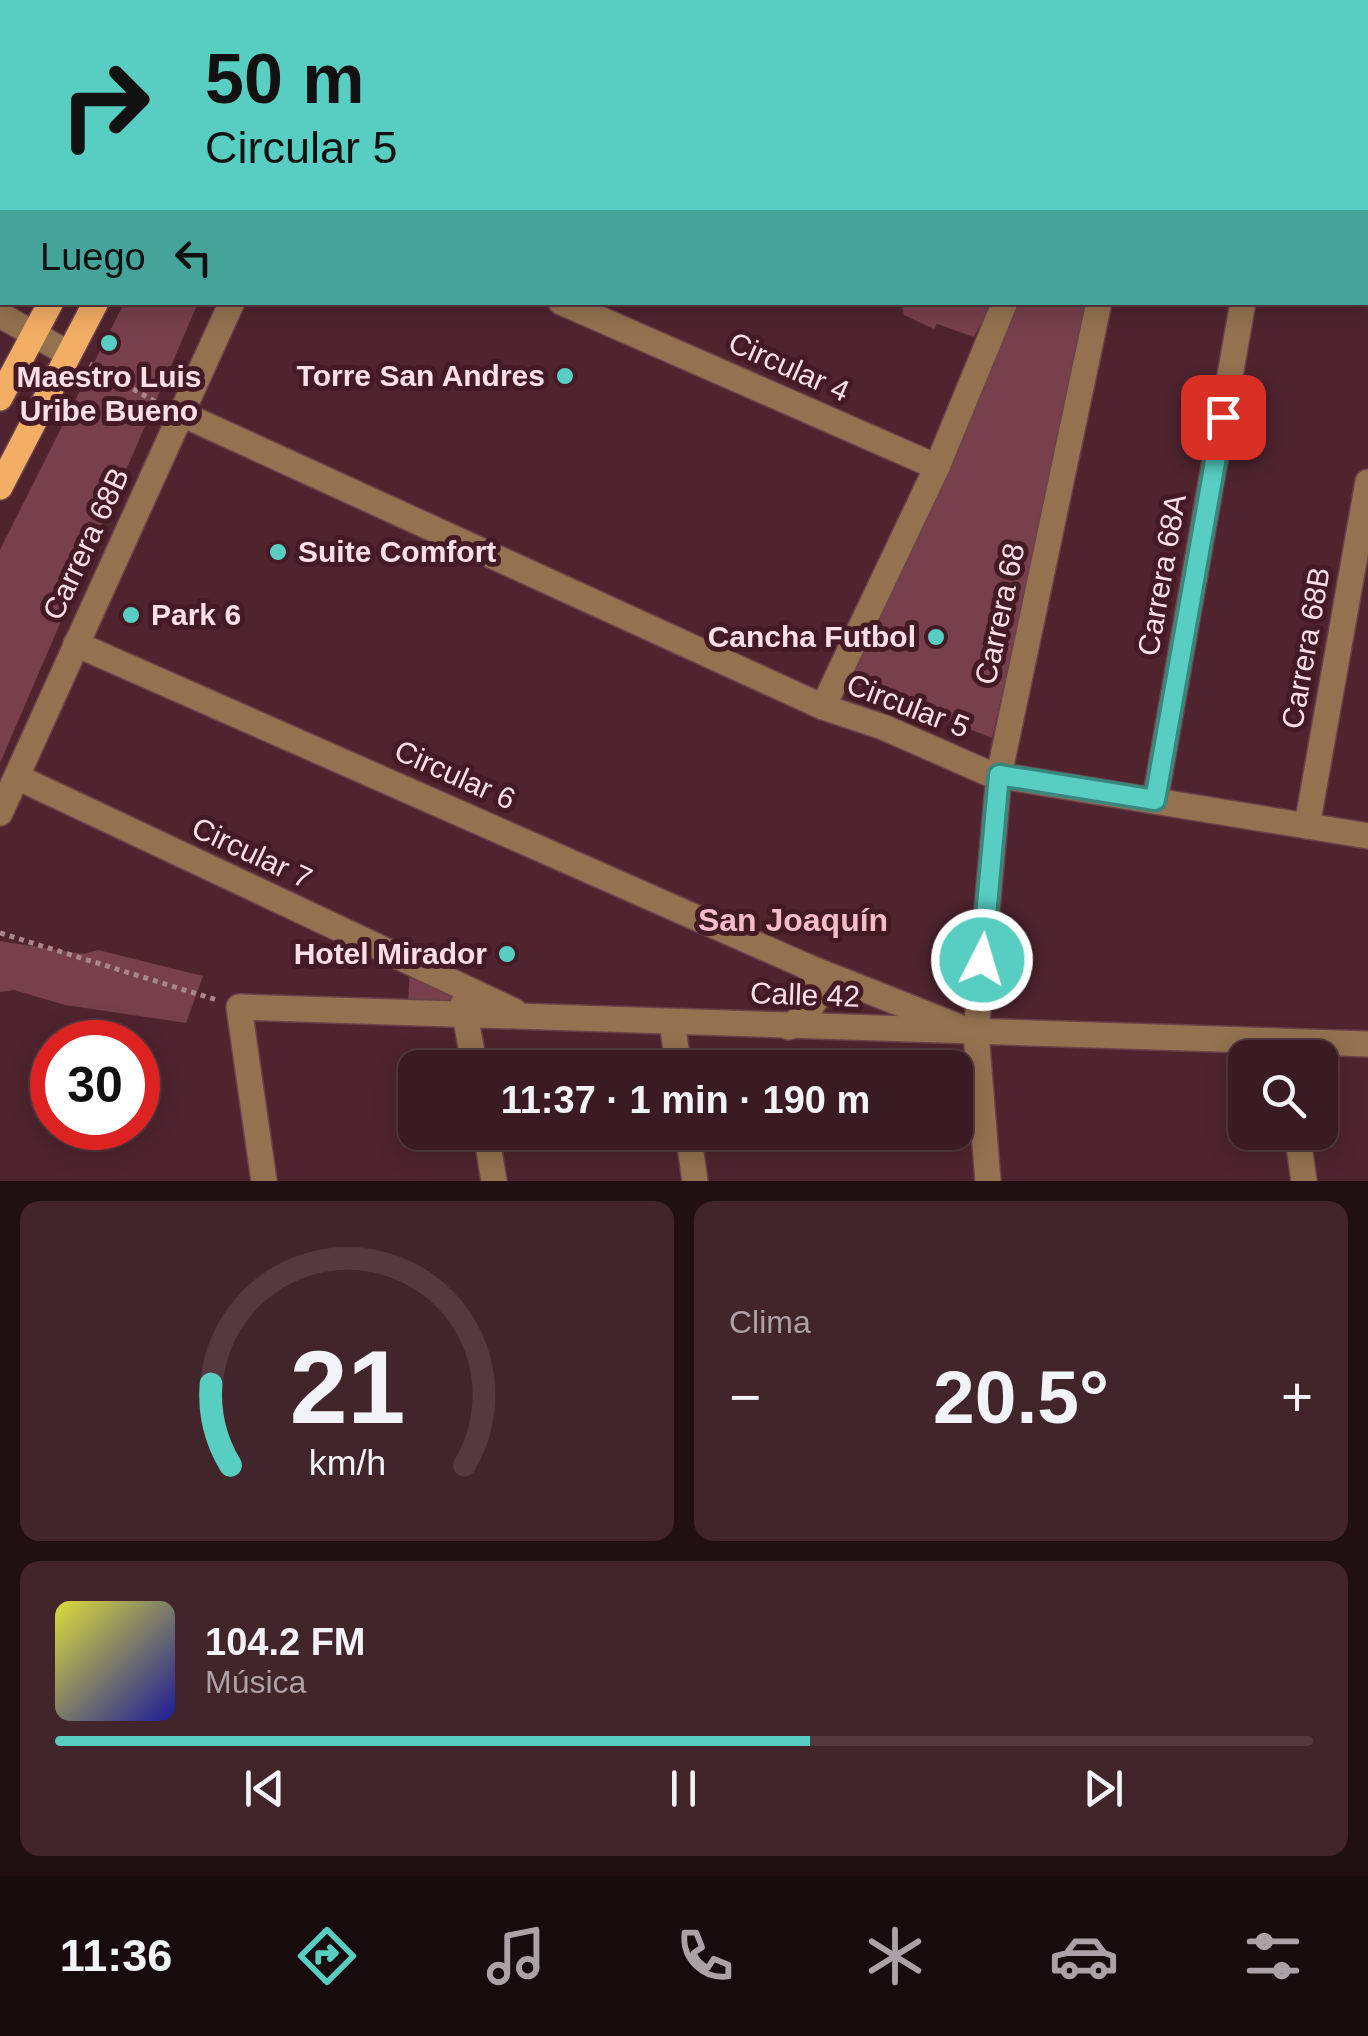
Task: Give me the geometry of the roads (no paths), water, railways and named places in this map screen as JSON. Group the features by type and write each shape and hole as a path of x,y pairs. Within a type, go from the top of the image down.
{"main road":[{"path":"0,398 48,305"},
{"path":"0,487 80,359 95,305"}],"street":[{"name":"Carrera 68B","path":"0,813 231,305"},
{"name":"Circular 4","path":"568,305 937,466"},
{"path":"823,707 937,466 1005,305"},
{"name":"Carrera 68","path":"988,1181 976,1034 999,775 1098,305"},
{"name":"Carrera 68A","path":"1155,800 1242,305"},
{"path":"0,316 80,359"},
{"name":"Circular 5","path":"182,414 823,707 999,775 1368,836"},
{"name":"Carrera 68B","path":"1307,826 1368,482"},
{"name":"Circular 6","path":"76,644 808,967 976,1034"},
{"name":"Circular 7","path":"16,777 531,1018"},
{"path":"789,1027 808,1012 819,994 808,967"},
{"path":"459,987 472,1050"},
{"name":"Calle 42","path":"264,1181 239,1007 976,1034 1228,1048"},
{"path":"672,1023 676,1050"},
{"name":"Calle 42","path":"1338,1047 1368,1044"},
{"path":"489,1150 494,1181"},
{"path":"691,1150 695,1181"},
{"path":"1299,1150 1304,1181"}],"place":[{"name":"Maestro Luis Uribe Bueno","path":"109,343"},
{"name":"Torre San Andres","path":"565,376"},
{"name":"Suite Comfort","path":"278,552"},
{"name":"Park 6","path":"131,615"},
{"name":"Cancha Futbol","path":"936,637"},
{"name":"Hotel Mirador","path":"507,954"}],"district":[{"name":"San Joaquín","path":"793,920"}]}
